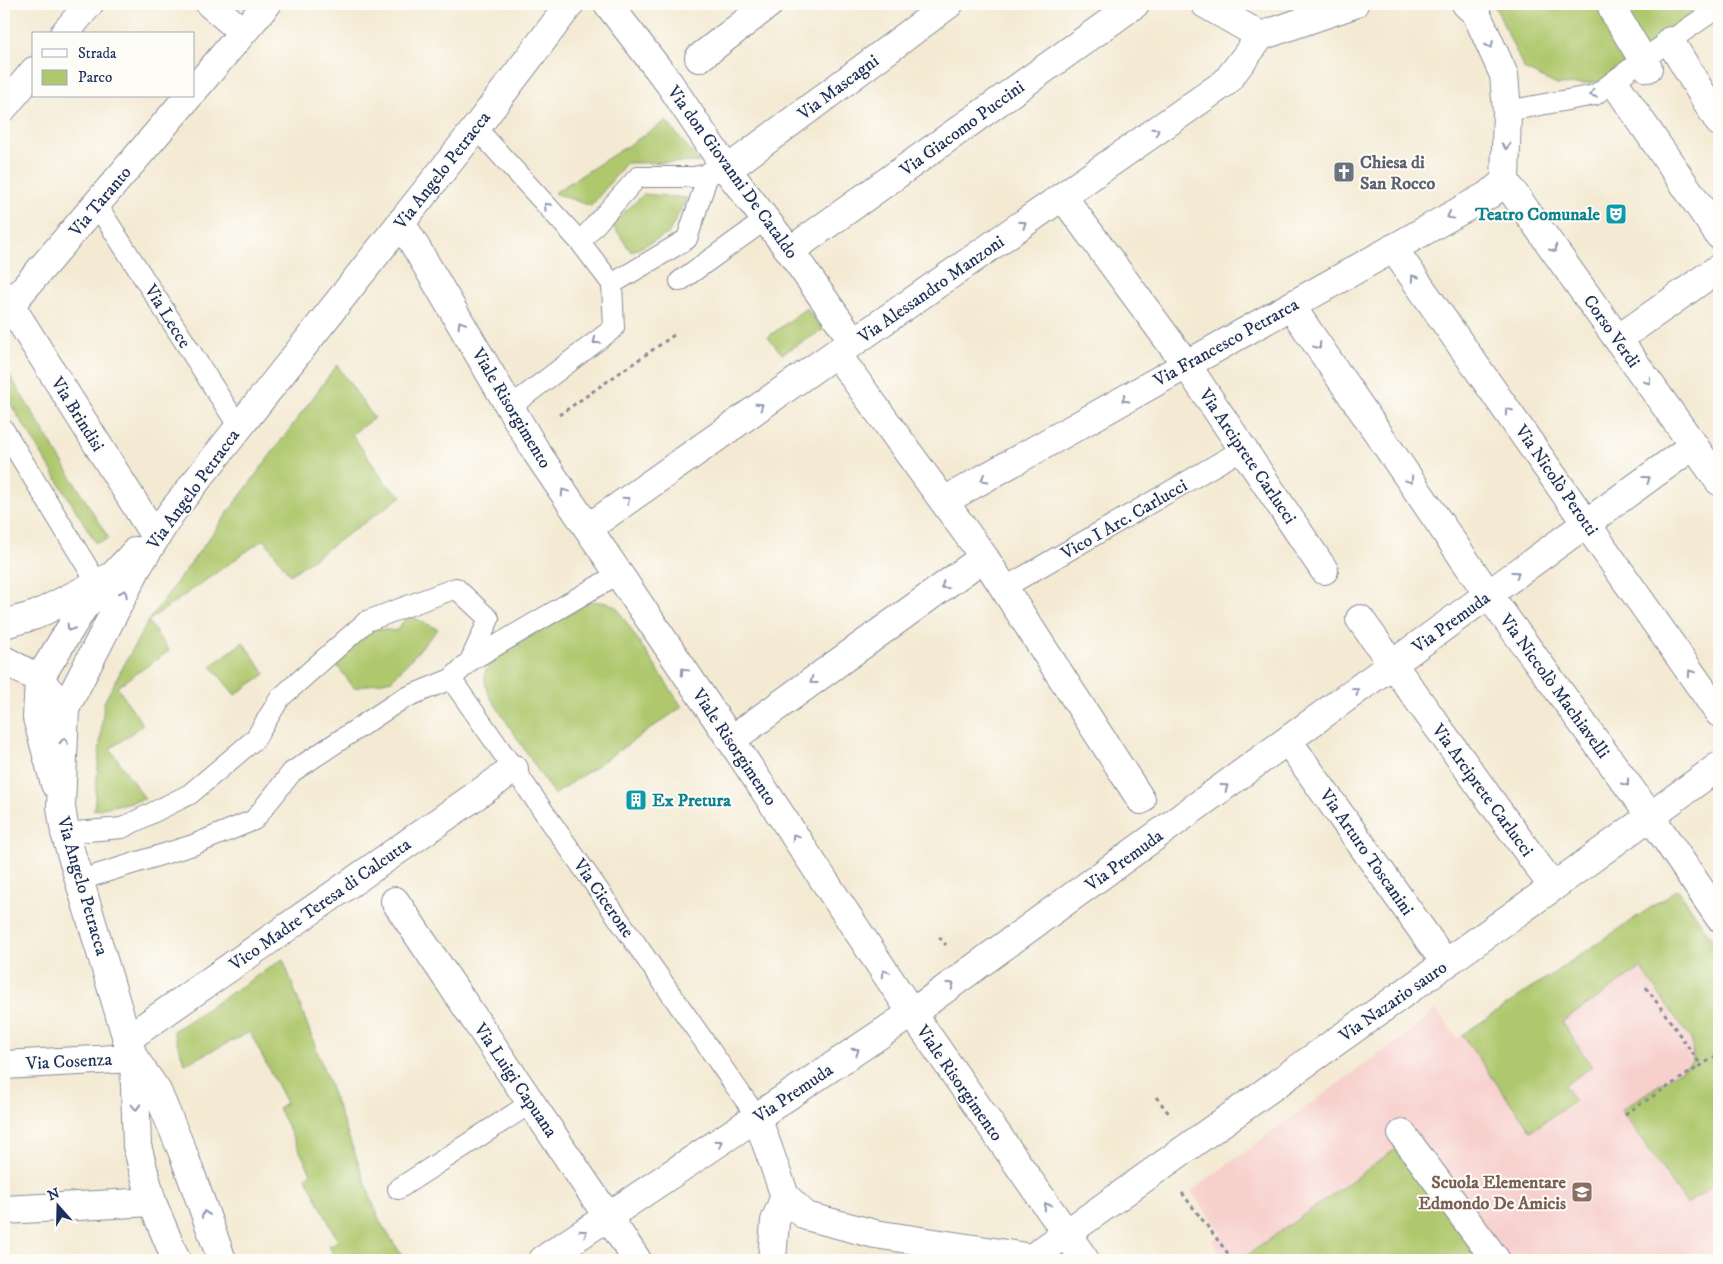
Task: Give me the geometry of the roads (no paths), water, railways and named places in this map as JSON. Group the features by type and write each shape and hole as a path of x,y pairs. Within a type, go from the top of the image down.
{"street":[{"path":"66,32 88,4"},
{"path":"210,4 243,32"},
{"path":"195,89 267,4"},
{"name":"Via Angelo Petracca","path":"130,1049 63,820 65,709 138,566 171,513 476,128 570,4"},
{"name":"Via don Giovanni De Cataldo","path":"608,4 669,83 718,171 765,220 790,252 845,347 1141,800"},
{"name":"Via Mascagni","path":"718,171 950,4"},
{"name":"Via Giacomo Puccini","path":"790,252 1135,4"},
{"path":"1205,4 1261,36 1354,4"},
{"path":"1466,4 1476,13 1504,75 1507,111 1505,181"},
{"path":"1611,4 1645,64"},
{"path":"699,58 761,6"},
{"name":"Via Alessandro Manzoni","path":"588,528 1226,82 1261,36"},
{"path":"1670,41 1719,122"},
{"path":"4,107 32,73"},
{"path":"1618,89 1719,235"},
{"name":"Via Taranto","path":"7,300 97,205 187,98"},
{"name":"Via Francesco Petrarca","path":"944,501 1490,194 1505,181"},
{"name":"Corso Verdi","path":"1505,181 1719,481"},
{"name":"Via Arciprete Carlucci","path":"1063,197 1186,364 1324,570"},
{"name":"Viale Risorgimento","path":"402,222 537,453 731,740 912,1013 1085,1260"},
{"name":"Via Nicolò Perotti","path":"1393,248 1719,713"},
{"path":"1618,339 1719,268"},
{"name":"Via Brindisi","path":"7,300 153,533"},
{"name":"Via Niccolò Machiavelli","path":"1291,306 1488,594 1651,817 1719,917"},
{"name":"Via Premuda","path":"543,1260 912,1013 1694,445"},
{"path":"63,820 37,718 39,679 83,608 105,579 171,513"},
{"path":"731,740 984,557"},
{"path":"4,624 36,615 105,579"},
{"name":"Via Arciprete Carlucci","path":"1360,619 1553,887"},
{"path":"4,660 39,679 65,709"},
{"name":"Via Arturo Toscanini","path":"1288,741 1446,964"},
{"name":"Via Nazario sauro","path":"785,1196 806,1216 875,1234 1032,1258 1446,964 1719,766"},
{"name":"Vico Madre Teresa di Calcutta","path":"130,1049 514,768"},
{"name":"Via Luigi Capuana","path":"395,901 637,1260"},
{"path":"130,1049 137,1146 152,1202 176,1260"},
{"path":"130,1049 157,1091 183,1153 222,1260"},
{"name":"Via Cosenza","path":"4,1065 130,1049"},
{"path":"757,1117 785,1196 775,1221 772,1260"},
{"path":"1402,1134 1496,1260"},
{"path":"4,1210 152,1202"}],"lane":[{"path":"1507,111 1595,95 1645,64 1670,41 1719,7"},
{"path":"476,128 580,242 612,284 614,328 510,406"},
{"path":"580,242 638,177 694,177 718,171"},
{"path":"612,284 687,239 718,171"},
{"name":"Via Lecce","path":"97,205 239,427"},
{"path":"680,281 765,220"},
{"path":"4,430 105,579"},
{"name":"Vico I Arc. Carlucci","path":"1004,588 1243,449"},
{"path":"80,880 193,845 254,820 292,772 402,699 451,679 470,661 618,574"},
{"path":"63,820 122,828 190,794 255,739 280,698 367,621 456,588 489,619 470,661"},
{"name":"Via Cicerone","path":"451,679 757,1117"},
{"path":"398,1189 531,1103"}],"place":[{"name":"Chiesa di San Rocco","path":"1344,172"},
{"name":"Teatro Comunale","path":"1616,214"},
{"name":"Ex Pretura","path":"636,800"},
{"name":"Scuola Elementare Edmondo De Amicis","path":"1582,1192"}]}
